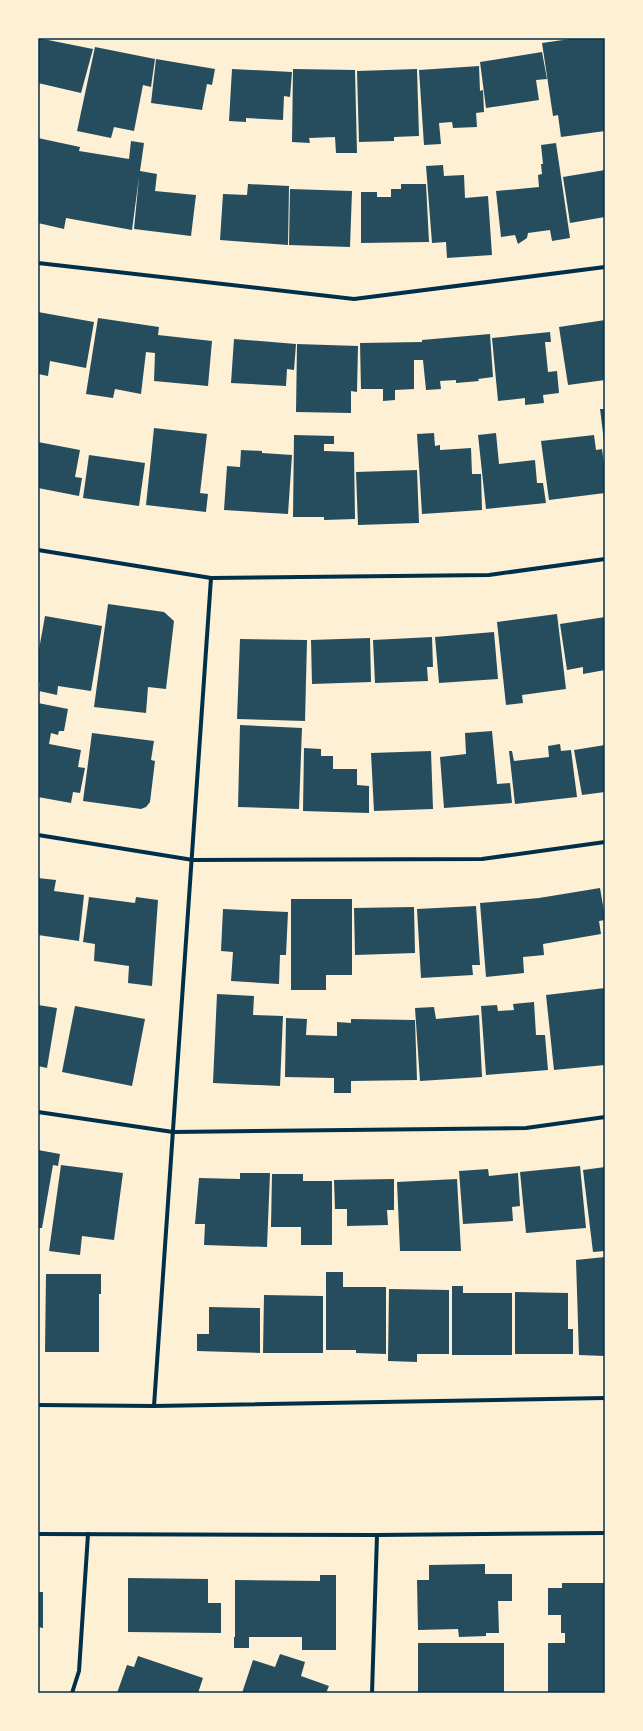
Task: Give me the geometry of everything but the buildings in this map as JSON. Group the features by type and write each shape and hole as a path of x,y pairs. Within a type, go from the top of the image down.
{"street":[{"path":"38,263 354,299 605,267"},
{"path":"38,550 211,578 489,575 605,559"},
{"path":"154,1406 193,860 211,578"},
{"path":"38,834 193,860 482,859 605,842"},
{"path":"38,1112 173,1132 526,1128 605,1117"},
{"path":"38,1405 154,1406 605,1398"},
{"path":"38,1534 378,1535 605,1533"},
{"path":"72,1693 79,1671 88,1534"},
{"path":"372,1693 378,1535"}]}
